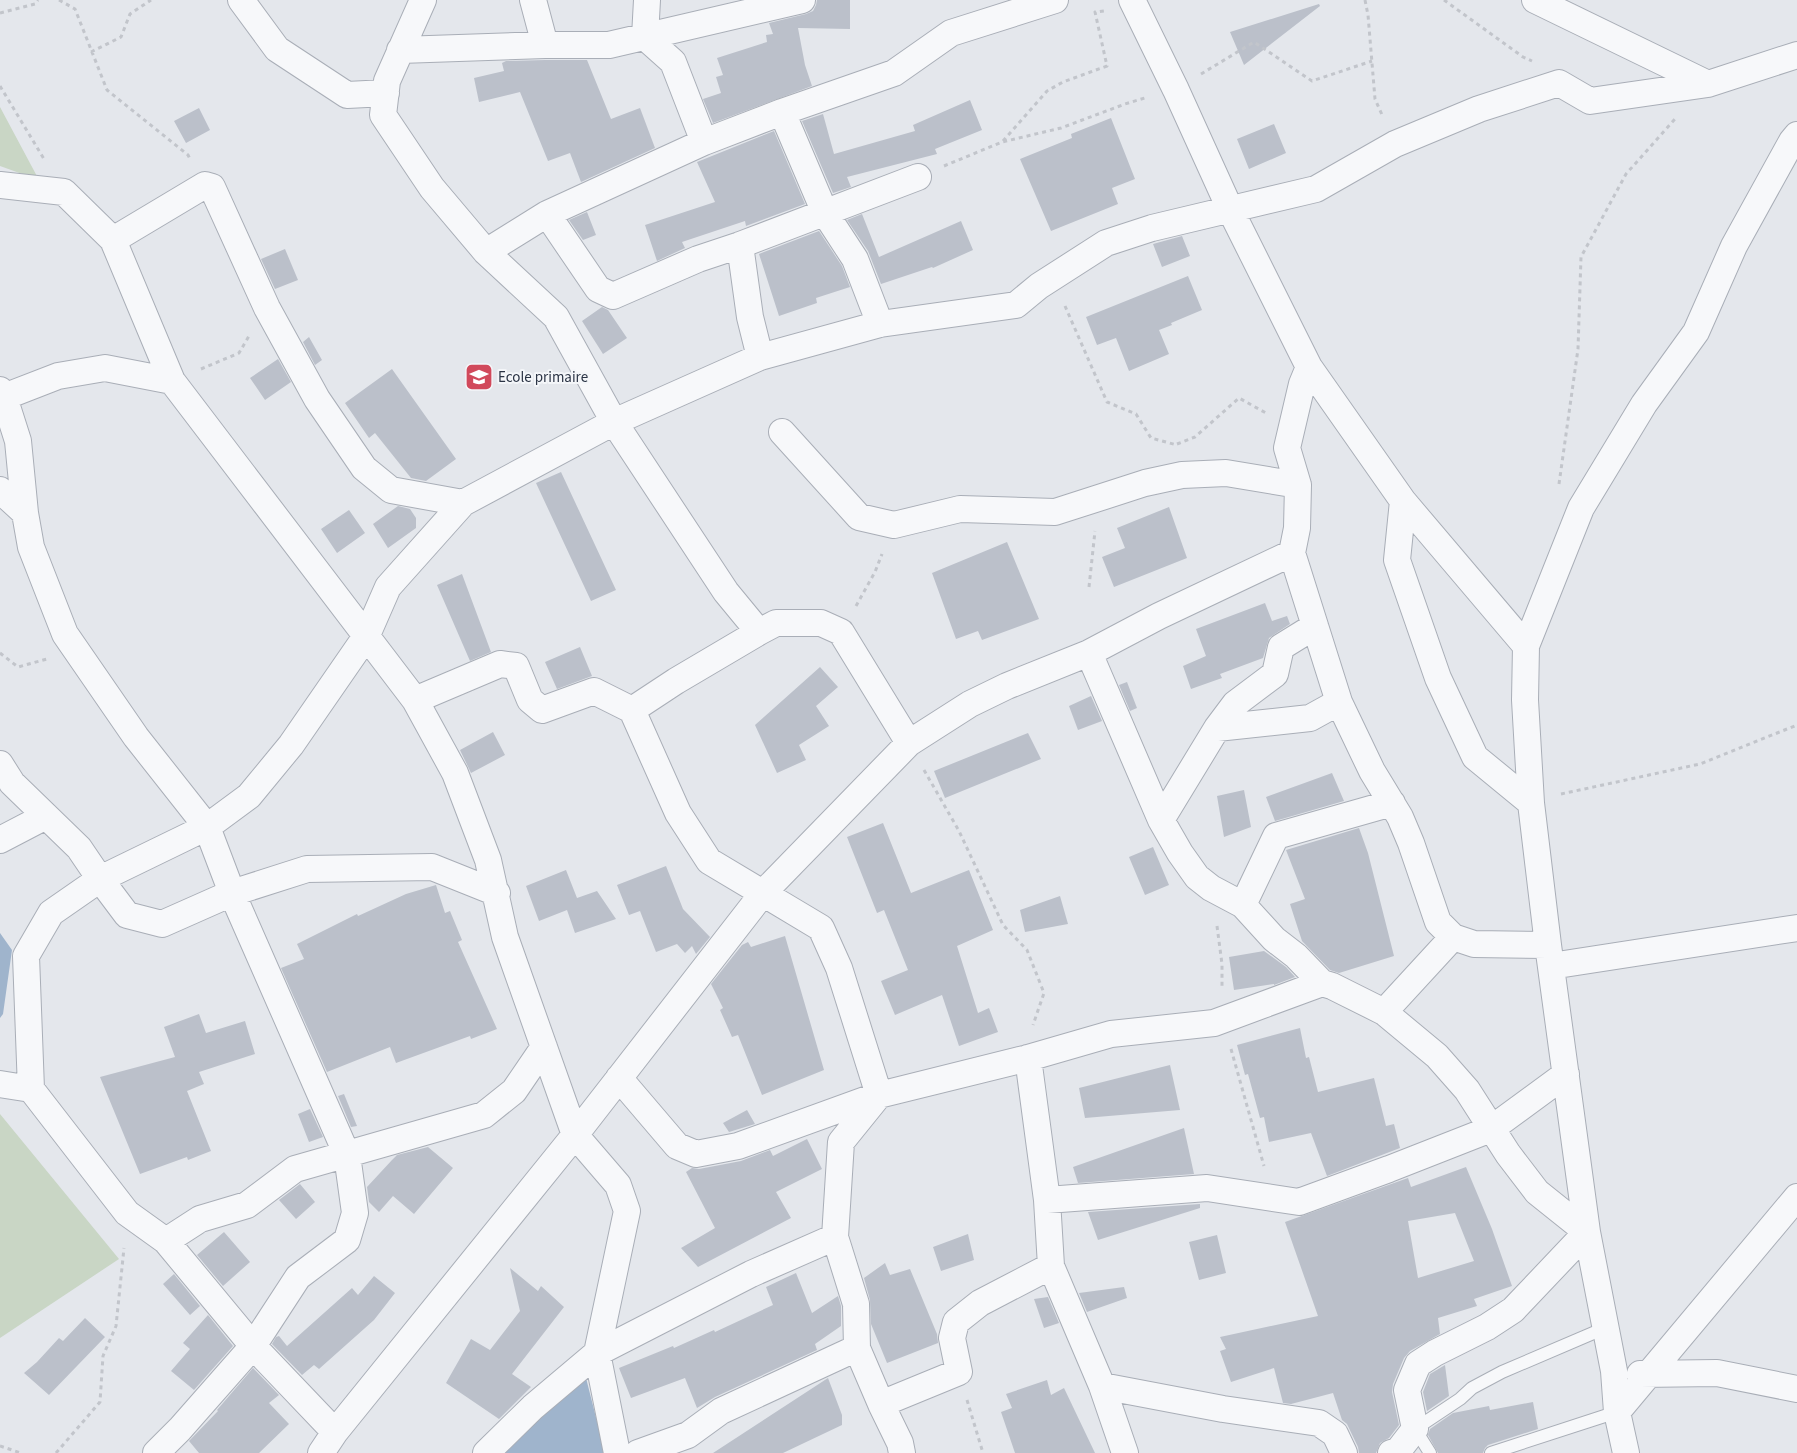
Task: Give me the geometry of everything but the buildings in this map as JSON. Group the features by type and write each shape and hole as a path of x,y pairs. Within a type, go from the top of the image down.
{"street":[{"path":"241,0 277,49 347,96 386,92"},
{"path":"423,0 387,81 383,115 432,188 486,252 556,318 614,422 726,592 759,632"},
{"path":"533,0 545,45"},
{"path":"646,0 645,37 673,62 704,142"},
{"path":"400,50 545,45 609,45 802,0"},
{"path":"486,252 547,214 704,142 782,112 894,73 951,33 1055,0"},
{"path":"1534,0 1708,84"},
{"path":"1133,4 1176,90 1230,210 1309,367 1403,501 1526,646"},
{"path":"1292,553 1088,652 1007,686 978,701 909,743 763,893 575,1135 328,1443 253,1346 166,1241 127,1213 31,1089 26,956 51,913 100,879 207,827 249,796 291,745 367,635 388,587 463,503 614,422 760,357 880,324 1016,305 1053,277 1106,243 1152,228 1316,189 1395,144 1479,109 1559,83 1590,101 1708,84 1797,56"},
{"path":"782,112 825,213 855,259 880,324"},
{"path":"1626,1453 1617,1412 1614,1371 1587,1232 1549,956 1531,803 1525,700 1526,646 1582,508 1644,404 1696,332 1734,246 1797,135"},
{"path":"547,214 598,289 613,296 698,259 740,245 918,177"},
{"path":"0,185 64,192 113,240 172,381 415,700 455,774 488,860 497,893 505,937 575,1135 618,1185 627,1211 597,1353 617,1453"},
{"path":"113,240 205,185 212,187 267,308 317,399 364,468 391,490 463,503"},
{"path":"740,245 750,317 760,357"},
{"path":"1309,367 1302,384 1287,448 1298,485 1297,528 1292,553 1339,702 1372,771 1400,817 1438,922 1453,937 1474,944 1549,956 1797,928"},
{"path":"156,1453 180,1429 253,1346 298,1277 348,1240 355,1213 347,1154 232,893 207,827 136,737 65,634 31,547 25,513 18,441 2,394 58,376 105,368 172,381"},
{"path":"782,432 859,517 894,525 960,509 1055,512 1145,483 1182,475 1226,474 1298,485"},
{"path":"0,490 25,513"},
{"path":"1403,501 1398,560 1438,678 1475,757 1531,803"},
{"path":"632,710 676,681 776,623 821,622 841,632 909,743"},
{"path":"1161,820 1235,704 1275,674 1281,647 1315,626"},
{"path":"1088,652 1161,820 1180,853 1197,877 1211,888 1243,905 1274,938 1296,956 1322,983 1332,986 1384,1012 1436,1056 1466,1090 1508,1154 1537,1192 1587,1232"},
{"path":"415,700 500,664 516,666 530,700 542,710 594,691 632,710 678,813 709,861 821,928 839,968 879,1095"},
{"path":"1218,728 1310,718 1339,702"},
{"path":"0,764 12,783 79,848 127,915 162,924 232,893 307,870 432,867 497,893"},
{"path":"1243,905 1276,836 1392,803"},
{"path":"0,840 46,816"},
{"path":"1384,1012 1453,937"},
{"path":"619,1078 676,1146 696,1154 738,1146 879,1095 1028,1058 1110,1034 1214,1023 1322,983"},
{"path":"166,1241 200,1219 247,1205 295,1169 484,1115 514,1091 544,1047"},
{"path":"1028,1058 1047,1200 1052,1266 1102,1386 1125,1453"},
{"path":"1047,1200 1207,1188 1299,1202 1491,1129 1566,1074"},
{"path":"0,1084 31,1089"},
{"path":"879,1095 841,1142 835,1237 856,1304 857,1348 881,1404 894,1450"},
{"path":"1617,1412 1650,1375 1797,1197"},
{"path":"1391,1453 1398,1451 1414,1429 1407,1390 1418,1364 1435,1353 1487,1327 1513,1310 1587,1232"},
{"path":"486,1453 533,1407 597,1353 751,1274 835,1237"},
{"path":"881,1404 960,1372 952,1338 956,1322 980,1303 1052,1266"},
{"path":"638,1453 688,1435 721,1411 857,1348"},
{"path":"1614,1371 1650,1375 1717,1373 1797,1389"},
{"path":"1102,1386 1223,1409 1319,1423 1335,1434 1344,1453"}],"lane":[{"path":"1430,1453 1414,1429 1460,1399 1472,1388 1502,1372 1605,1328"},
{"path":"1491,1453 1617,1412"}],"path":[{"path":"0,12 35,4 38,0"},
{"path":"59,0 75,9 106,90 188,154 199,179 205,185"},
{"path":"91,52 121,37 130,14 151,0"},
{"path":"1365,0 1375,99 1395,144"},
{"path":"1444,0 1523,57 1539,64"},
{"path":"1002,142 1046,91 1063,82 1107,66 1095,12 1133,4"},
{"path":"918,177 1002,142 1061,128 1125,104 1176,90 1254,42 1312,81 1372,61"},
{"path":"0,86 64,192"},
{"path":"1559,485 1578,349 1581,257 1626,174 1676,118"},
{"path":"1053,277 1107,402 1136,414 1151,438 1176,445"},
{"path":"172,381 239,353 267,308"},
{"path":"841,632 875,572 894,525"},
{"path":"0,653 18,667 76,650"},
{"path":"1531,803 1559,794 1700,764 1797,725"},
{"path":"909,743 959,832 1003,925 1027,950 1044,993 1034,1023 1028,1058"},
{"path":"56,1453 100,1402 103,1356 116,1326 127,1213"},
{"path":"960,1372 983,1453"},
{"path":"0,1446 21,1453"}],"green space":[{"path":"0,107 39,180 0,166"},
{"path":"0,1114 119,1259 0,1338"}],"water":[{"path":"0,933 12,950 3,1014 0,1018"},
{"path":"586,1378 605,1453 494,1453"}],"place":[{"name":"Ecole primaire","path":"479,377"}]}
